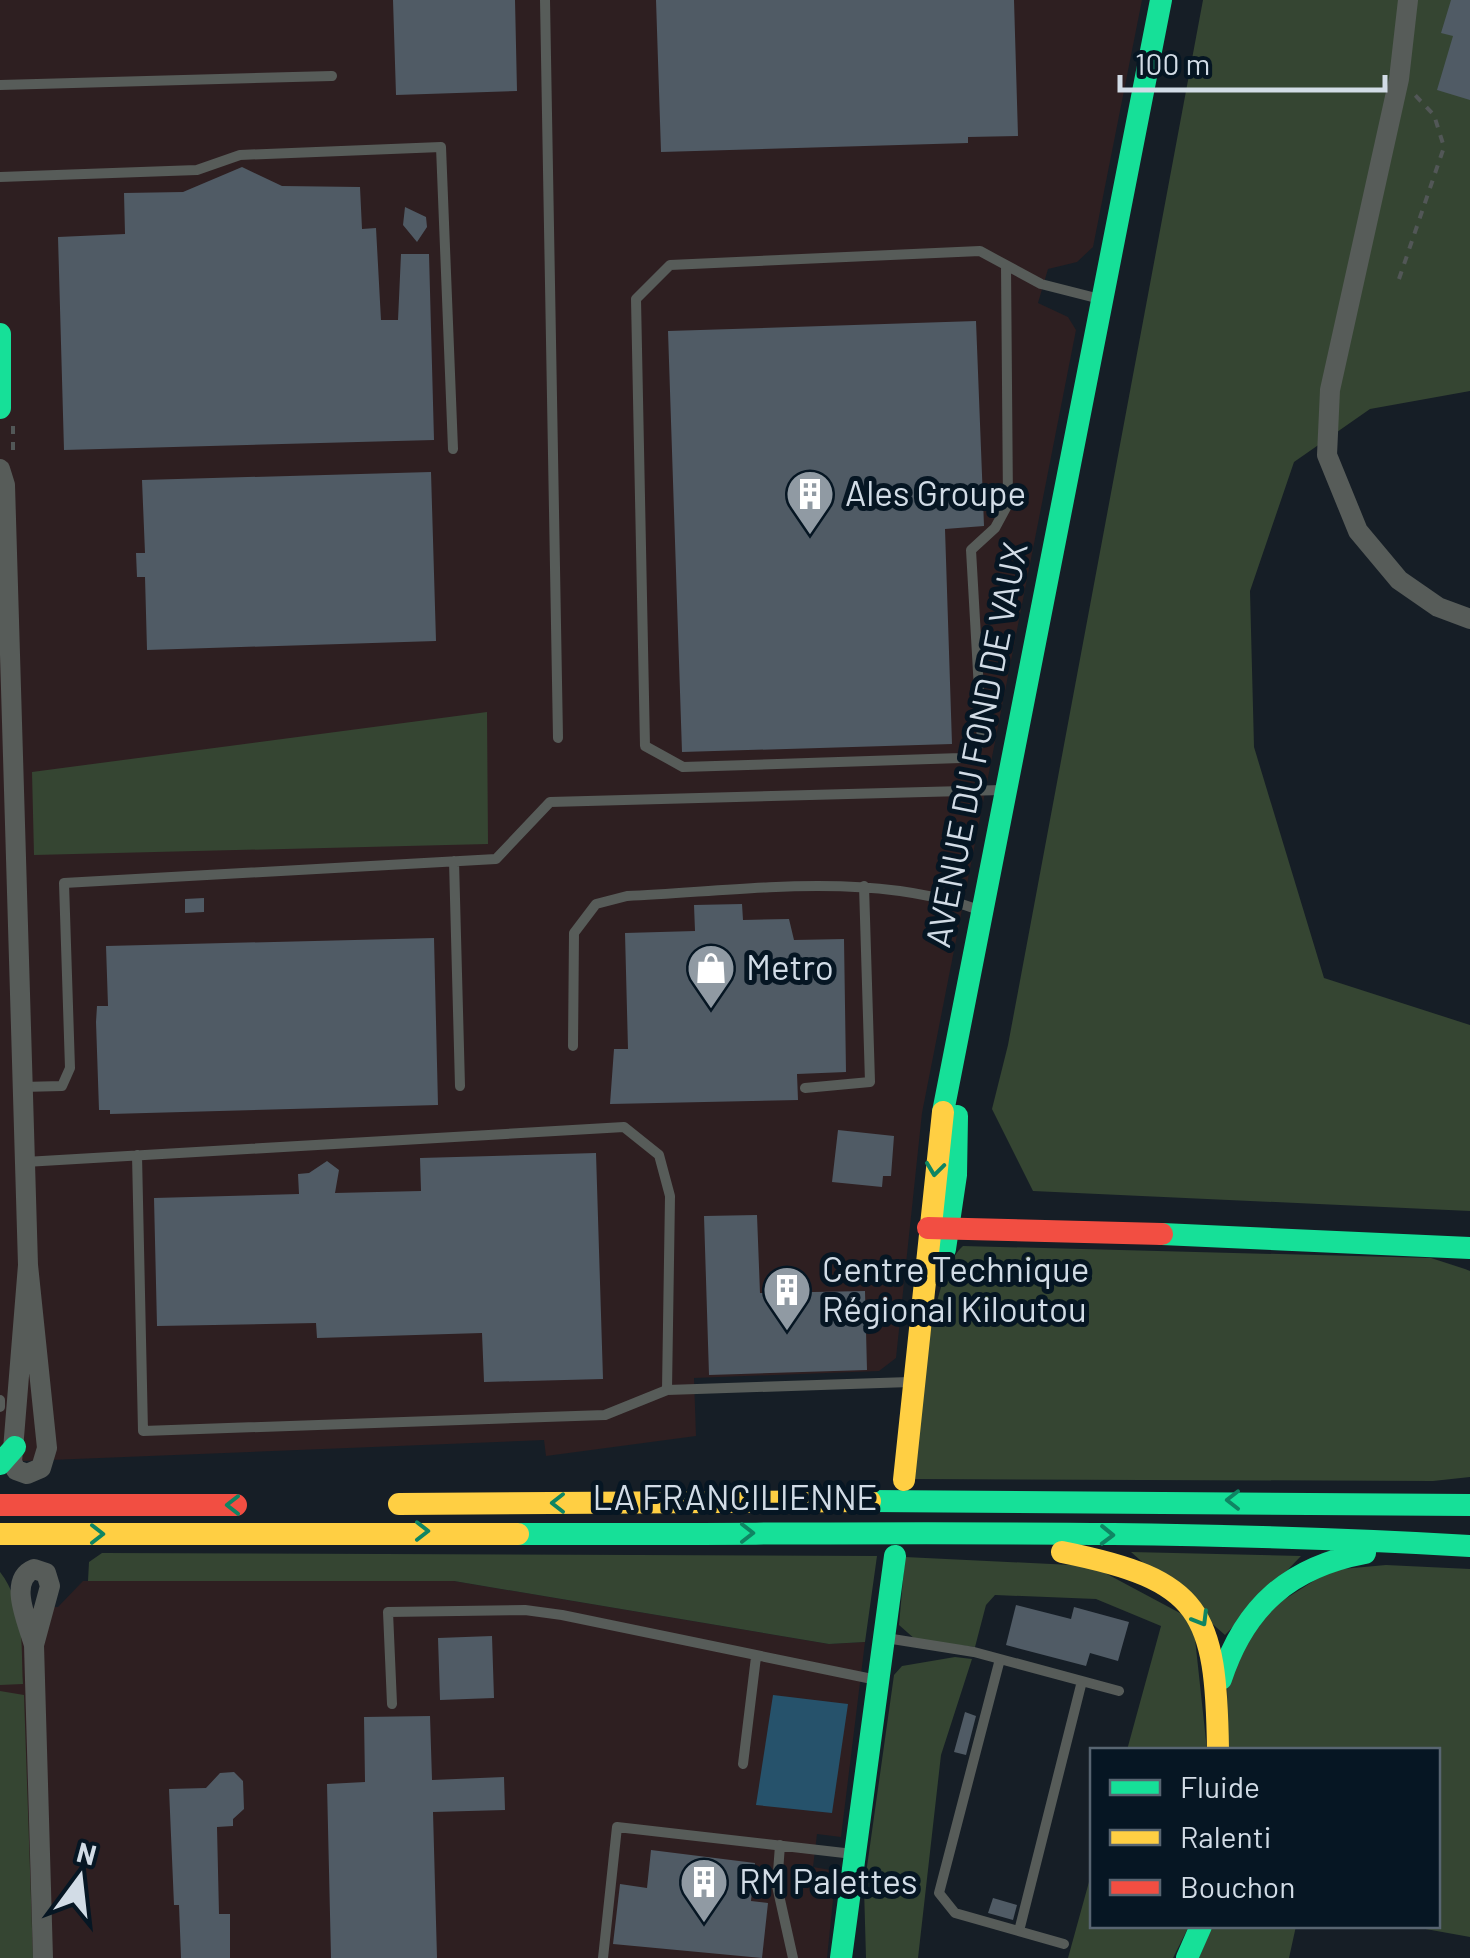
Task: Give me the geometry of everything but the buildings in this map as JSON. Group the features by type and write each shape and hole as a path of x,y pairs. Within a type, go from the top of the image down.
{"main road":[{"name":"AVENUE DU FOND DE VAUX","path":"904,1480 938,1229 958,1147 954,1084 958,1033 1161,0"},
{"path":"0,334 0,408"},
{"path":"938,1229 1434,1243 1470,1248"},
{"path":"1434,1243 1470,1256"},
{"path":"1288,1500 1470,1488"},
{"name":"LA FRANCILIENNE","path":"384,1504 1288,1500 1470,1505"},
{"path":"0,1505 268,1504"},
{"name":"LA FRANCILIENNE","path":"0,1534 952,1534 1338,1538 1470,1546"},
{"path":"952,1534 1110,1561 1167,1583 1184,1595 1208,1627 1218,1688 1218,1748"},
{"path":"1218,1688 1227,1656 1246,1618 1286,1578 1349,1555 1432,1545"},
{"path":"841,1958 895,1556"},
{"path":"856,1865 861,1958"},
{"path":"1186,1958 1200,1928"}],"street":[{"path":"1408,0 1399,79 1330,390 1327,455 1358,532 1399,580 1438,607 1470,618"},
{"path":"2,477 9,959 22,1087 28,1265 47,1448 42,1468 32,1473 16,1470 7,1456 28,1265"},
{"path":"34,1645 43,1958"}],"lane":[{"path":"545,0 558,738"},
{"path":"0,85 332,76"},
{"path":"0,177 197,170 240,155 441,148 452,449"},
{"path":"1006,265 1008,504 995,528 971,550 982,742 962,758 683,767 645,746 636,299 670,265 980,251 1006,265 1041,284 1100,300"},
{"path":"22,1087 62,1086 70,1068 64,884 496,859 550,802 1003,790"},
{"path":"454,861 460,1086"},
{"path":"573,1046 574,933 596,904 627,896 864,886 914,892 980,910"},
{"path":"805,1088 870,1082 864,886"},
{"path":"25,1162 624,1127 659,1155 670,1196 667,1390"},
{"path":"137,1156 143,1431 605,1415 667,1390 916,1382"},
{"path":"392,1704 388,1612 525,1610 879,1680"},
{"path":"885,1638 1000,1659 1119,1691"},
{"path":"743,1764 756,1657"},
{"path":"1000,1659 939,1893 955,1913 1064,1944"},
{"path":"1019,1931 1082,1681"},
{"path":"604,1958 617,1826 780,1845 856,1865"},
{"path":"780,1845 777,1886 793,1958"}],"path":[{"path":"1399,79 1434,115 1444,146 1399,280"},
{"path":"1,400 13,412 14,468 2,477"}],"shaded area":[{"path":"0,0 1142,0 1093,247 1077,262 1048,269 1038,303 1068,317 1076,330 922,1113 896,1358 879,1371 694,1378 696,1436 546,1456 544,1440 0,1462"},
{"path":"83,1581 454,1581 829,1644 865,1642 841,1837 817,1834 813,1867 836,1871 827,1958 0,1958 0,1609 58,1607"}],"green space":[{"path":"1203,0 1470,0 1470,391 1370,409 1294,462 1250,591 1254,747 1324,978 1470,1025 1470,1211 1033,1191 992,1109 1008,1045"},
{"path":"487,712 488,844 34,855 32,772"},
{"path":"963,1246 1431,1258 1470,1271 1470,1477 1433,1481 914,1479 933,1320 951,1263"},
{"path":"1131,1552 1301,1556 1225,1635"},
{"path":"102,1553 877,1556 865,1642 829,1644 454,1581 88,1581 89,1562"},
{"path":"905,1557 1092,1566 1193,1620 1207,1748 1128,1748 1161,1626 1096,1599 995,1595 986,1605 975,1647 916,1640 899,1625"},
{"path":"1386,1565 1470,1569 1470,1937 1420,1928 1440,1928 1440,1748 1228,1748 1227,1682 1258,1616 1331,1570"},
{"path":"0,1572 18,1611 23,1684 0,1685"},
{"path":"955,1657 972,1659 941,1755 918,1958 866,1958 864,1888 894,1675 902,1666"},
{"path":"0,1691 24,1695 33,1958 0,1958"},
{"path":"1090,1878 1090,1928 1188,1928 1173,1958 1068,1958"},
{"path":"1211,1928 1296,1928 1289,1958 1199,1958"}],"water":[{"path":"773,1695 848,1704 832,1813 756,1805"}],"traffic: fast":[{"path":"943,1112 1161,0"},
{"path":"0,334 0,408"},
{"path":"945,1249 956,1175 957,1116"},
{"path":"1162,1234 1470,1248"},
{"path":"0,1464 15,1447"},
{"path":"870,1501 1470,1505"},
{"path":"518,1534 1113,1534 1470,1546"},
{"path":"1221,1679 1243,1630 1274,1594 1314,1568 1365,1553"},
{"path":"841,1958 895,1556"},
{"path":"1187,1958 1200,1928"}],"traffic: slow":[{"path":"904,1480 943,1112"},
{"path":"399,1504 870,1501"},
{"path":"0,1534 518,1534"},
{"path":"1062,1552 1145,1575 1172,1590 1192,1609 1205,1634 1212,1664 1218,1748"}],"traffic: jam":[{"path":"928,1228 1162,1234"},
{"path":"0,1505 236,1505"}],"place":[{"name":"Ales Groupe","path":"810,536"},
{"name":"Metro","path":"711,1010"},
{"name":"Centre Technique Régional Kiloutou","path":"787,1332"},
{"name":"RM Palettes","path":"704,1924"}]}
